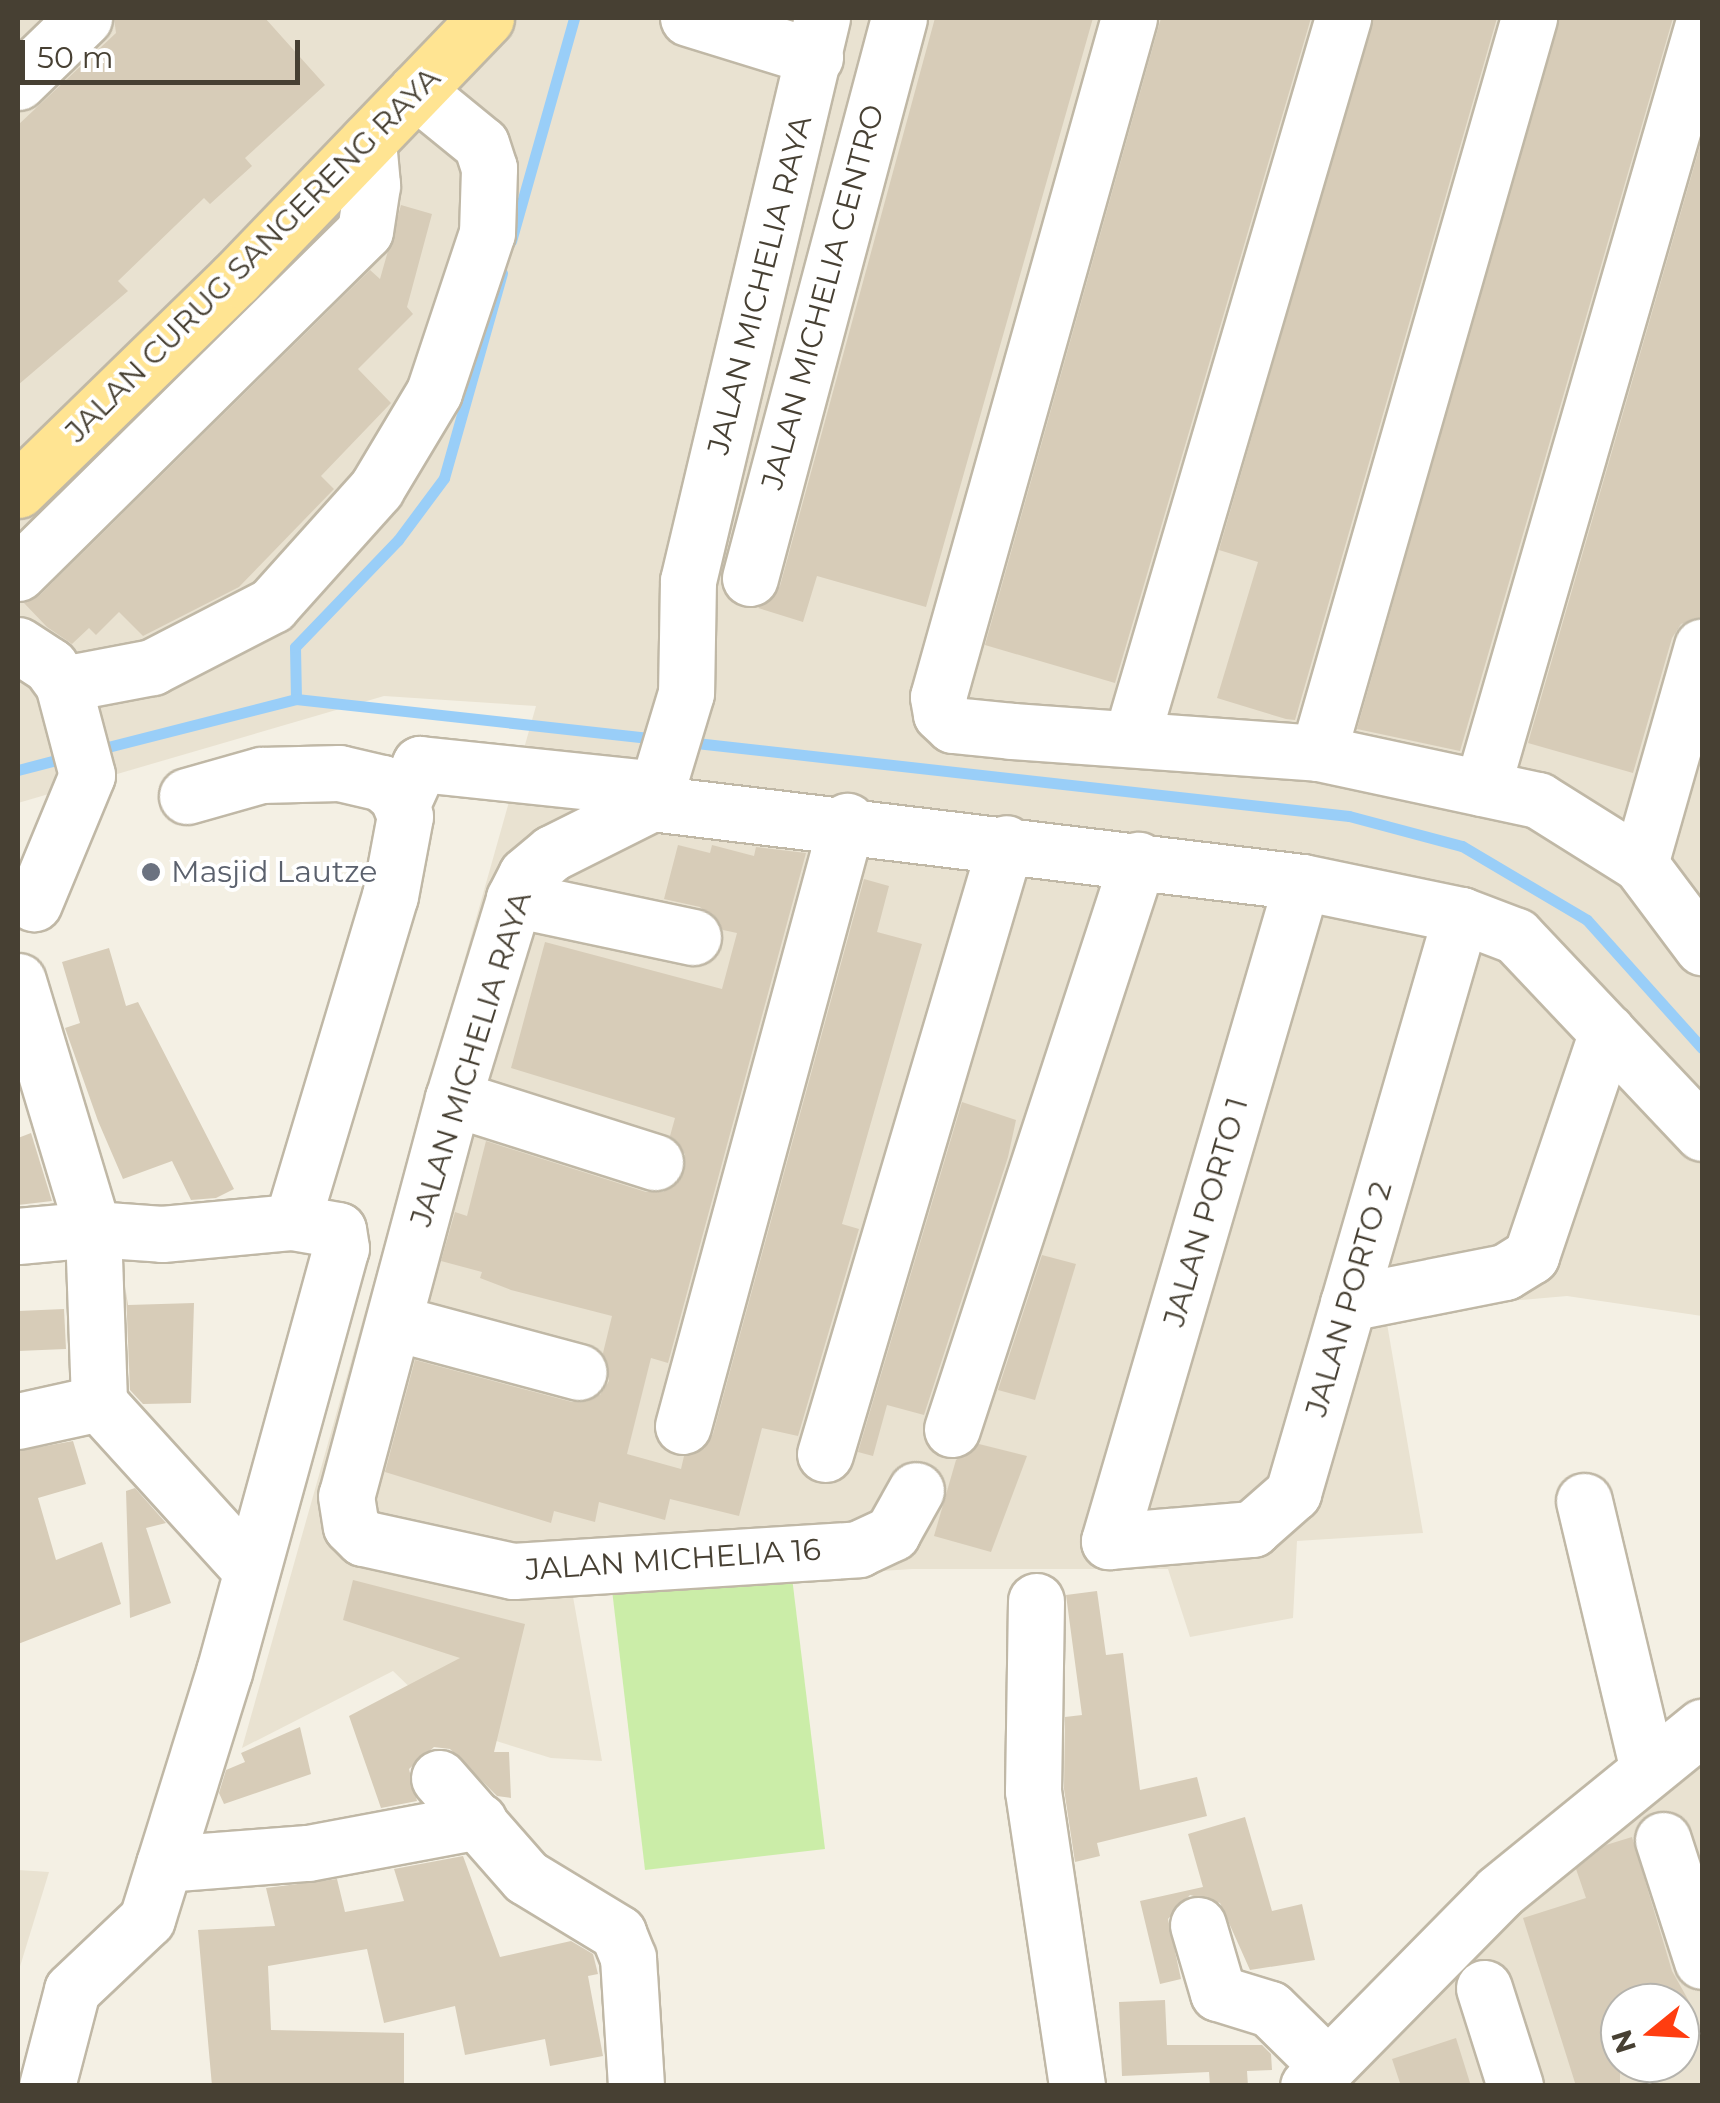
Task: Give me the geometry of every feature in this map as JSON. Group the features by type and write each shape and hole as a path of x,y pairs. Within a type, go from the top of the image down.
{"main road":[{"name":"JALAN CURUG SANGERENG RAYA","path":"18,490 368,141 416,91 464,26"}],"street":[{"path":"18,82 84,18"},
{"name":"JALAN MICHELIA CENTRO","path":"750,578 899,18"},
{"path":"1130,18 938,697 941,714 953,725 1318,753 1538,800 1640,864 1702,946"},
{"path":"1131,739 1343,18"},
{"path":"1318,753 1528,18"},
{"path":"708,23 819,37"},
{"path":"1482,788 1702,28"},
{"name":"JALAN MICHELIA RAYA","path":"351,1526 346,1496 396,1323 453,1098 514,900 526,875 552,853 656,790 686,693 688,581 819,37"},
{"path":"68,700 152,667 272,606 376,489 434,392 487,233 488,168 481,144 416,91"},
{"path":"18,573 364,232 372,186 368,141"},
{"path":"18,645 50,666 68,700 87,775 34,903"},
{"path":"1640,864 1702,647"},
{"path":"292,1222 390,896 402,804 420,764 656,790 848,822 1302,882 1461,916 1516,936 1702,1133"},
{"path":"188,796 261,775 339,773 382,783 402,804"},
{"path":"683,1426 848,822"},
{"path":"825,1454 1006,842"},
{"path":"952,1429 1138,860"},
{"name":"JALAN PORTO 1","path":"1109,1541 1302,882"},
{"path":"514,900 693,937"},
{"name":"JALAN PORTO 2","path":"1109,1541 1252,1528 1272,1517 1292,1492 1461,916"},
{"path":"18,981 93,1229 99,1404 251,1570"},
{"path":"1348,1303 1505,1272 1531,1256 1607,1031"},
{"path":"453,1098 654,1162"},
{"path":"18,1236 93,1229 162,1234 292,1222 338,1230 342,1242 251,1570 142,1927 72,1990 47,2086"},
{"path":"396,1323 579,1372"},
{"path":"18,1421 99,1404"},
{"name":"JALAN MICHELIA 16","path":"351,1526 362,1538 513,1572 858,1549 892,1532 916,1490"},
{"path":"1584,1501 1647,1766"},
{"path":"1036,1601 1034,1791 1077,2086"},
{"path":"1198,1925 1218,1993 1270,2009 1317,2075 1499,1892 1647,1766 1702,1727"},
{"path":"439,1778 526,1876 618,1932 628,1958 636,2086"},
{"path":"164,1864 308,1854 479,1820"},
{"path":"1663,1840 1702,1960"},
{"path":"1484,1988 1515,2086"}],"shaded area":[{"path":"18,18 1702,18 1702,1316 1567,1296 1385,1312 1423,1533 1297,1541 1293,1618 1190,1637 1168,1569 912,1569 572,1591 602,1761 551,1758 451,1727 393,1671 242,1748 536,706 384,696 18,803"},
{"path":"1702,1762 1702,2085 1349,2086 1489,1926"},
{"path":"18,1870 49,1872 18,1973"}],"green space":[{"path":"791,1569 825,1849 645,1870 612,1590"}],"building":[{"path":"114,18 265,18 325,85 245,158 252,166 210,204 204,198 118,281 128,291 18,385 18,125 116,33"},
{"path":"935,18 1093,18 926,607 817,576 803,622 758,608 780,586"},
{"path":"1161,18 1311,18 1115,683 985,645"},
{"path":"1373,18 1497,18 1295,720 1286,719 1217,698 1258,562 1219,550"},
{"path":"1559,18 1673,18 1460,751 1357,729"},
{"path":"1702,139 1702,617 1681,624 1672,638 1633,773 1528,743"},
{"path":"401,205 432,214 407,307 413,314 358,369 391,403 321,476 334,489 239,587 143,636 119,612 96,635 89,628 72,644 47,627 24,603 40,595 370,270 380,279"},
{"path":"678,845 710,853 712,845 754,856 756,847 806,853 668,1363 651,1358 627,1454 681,1469 684,1456 704,1449 713,1434 864,879 889,886 877,932 922,944 842,1224 859,1229 798,1436 762,1428 739,1516 670,1499 665,1520 599,1502 595,1522 554,1511 551,1523 385,1472 415,1360 572,1402 600,1395 609,1381 603,1353 612,1316 511,1290 480,1278 482,1272 441,1261 455,1212 467,1216 486,1141 646,1192 663,1192 684,1172 685,1154 670,1136 675,1118 511,1068 545,942 722,989 737,933 723,930 700,907 664,899"},
{"path":"109,948 126,1006 138,1002 234,1189 216,1198 191,1200 172,1161 123,1179 98,1121 65,1028 80,1023 62,962"},
{"path":"962,1102 1016,1120 1008,1157 924,1415 887,1405 873,1456 858,1452"},
{"path":"31,1133 52,1201 18,1205 18,1138"},
{"path":"1042,1255 1076,1264 1035,1400 998,1390"},
{"path":"126,1292 128,1305 194,1303 191,1403 143,1404 130,1390"},
{"path":"64,1309 66,1349 18,1351 18,1311"},
{"path":"73,1441 86,1484 38,1498 56,1560 102,1542 121,1604 18,1644 18,1451"},
{"path":"979,1444 1027,1456 991,1552 934,1536 956,1460"},
{"path":"135,1488 166,1523 146,1528 171,1603 130,1618 126,1491"},
{"path":"353,1580 525,1624 494,1752 509,1752 511,1798 497,1796 450,1749 434,1747 409,1769 417,1801 381,1808 349,1716 460,1658 343,1620"},
{"path":"1097,1591 1106,1655 1123,1653 1140,1790 1197,1777 1207,1816 1097,1843 1100,1856 1075,1862 1064,1789 1065,1717 1082,1715 1066,1595"},
{"path":"300,1727 311,1774 224,1804 219,1793 226,1770 245,1762 241,1753"},
{"path":"1245,1817 1272,1911 1302,1904 1315,1960 1250,1970 1220,1903 1190,1895 1168,1919 1181,1979 1160,1984 1140,1901 1203,1887 1188,1834"},
{"path":"1632,1837 1679,1983 1600,1983 1600,2083 1620,2086 1576,2086 1523,1918 1586,1898 1576,1869 1606,1845"},
{"path":"463,1856 500,1957 571,1941 593,1954 598,1974 588,1976 603,2056 550,2066 545,2039 465,2055 455,2006 384,2023 367,1949 268,1966 271,2030 404,2033 404,2086 212,2086 198,1930 275,1926 266,1888 337,1879 345,1912 404,1901 394,1869"},
{"path":"1165,2000 1167,2045 1262,2045 1271,2054 1272,2070 1247,2071 1248,2086 1210,2086 1209,2072 1122,2076 1119,2002"},
{"path":"1456,2038 1471,2086 1401,2086 1392,2059"}],"waterway":[{"path":"511,241 574,18"},
{"path":"296,699 295,647 398,540 444,478 502,273"},
{"path":"96,750 296,699 658,739"},
{"path":"687,742 1349,816 1462,846 1587,920 1702,1048"},
{"path":"18,770 68,757"}],"place":[{"name":"Masjid Lautze","path":"151,872"}]}
